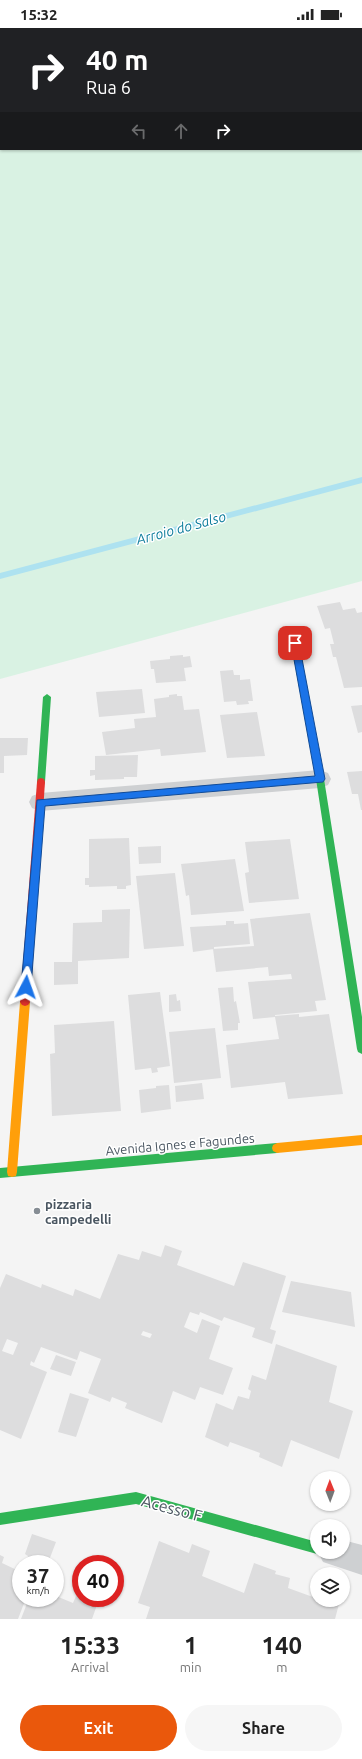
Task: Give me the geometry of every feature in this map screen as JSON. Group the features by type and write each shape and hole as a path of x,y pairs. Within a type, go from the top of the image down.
{"street":[{"path":"295,643 320,779 362,1049"},
{"path":"12,1172 47,697"},
{"path":"40,802 320,779"},
{"name":"Avenida Ignes e Fagundes","path":"0,1173 362,1140"},
{"name":"Acesso F","path":"0,1519 136,1498 310,1546"},
{"path":"350,1557 362,1560"}],"green space":[{"path":"0,150 362,150 362,581 0,679"}],"building":[{"path":"340,602 343,610 355,608 357,613 362,612 362,687 344,688 336,657 333,657 330,644 334,644 330,628 325,629 317,606"},
{"path":"183,655 183,657 190,656 192,667 184,668 186,681 156,683 154,669 151,669 150,661 170,659 170,656"},
{"path":"233,670 234,675 240,675 240,680 250,679 253,701 248,701 249,704 237,705 236,701 224,702 220,671"},
{"path":"142,689 145,713 99,717 96,692"},
{"path":"177,694 177,696 182,696 184,710 199,709 206,752 161,756 160,749 106,755 102,732 135,728 134,719 156,717 154,699 169,697 169,695"},
{"path":"362,705 362,732 358,733 351,706"},
{"path":"257,712 265,756 227,758 220,715"},
{"path":"0,738 28,738 27,755 4,756 4,773 0,773"},
{"path":"138,755 137,777 95,780 95,775 90,776 90,770 95,770 95,756"},
{"path":"362,771 361,810 358,794 352,794 347,772"},
{"path":"129,838 131,885 126,886 126,889 117,889 117,886 89,887 89,885 85,885 85,878 89,878 89,839"},
{"path":"290,839 299,899 249,903 245,873 249,872 245,842"},
{"path":"161,846 161,863 139,864 138,847"},
{"path":"235,859 244,911 191,915 189,895 186,896 181,864"},
{"path":"175,873 184,946 144,949 136,876"},
{"path":"130,909 129,958 78,961 78,984 54,985 54,962 72,962 73,923 102,922 102,910"},
{"path":"310,913 326,1000 315,1001 317,1011 275,1016 299,1014 299,1017 329,1014 343,1094 288,1099 285,1082 231,1088 226,1045 279,1039 275,1017 253,1019 248,982 292,979 291,974 269,976 268,967 216,972 213,949 254,946 250,919"},
{"path":"226,921 234,921 234,924 248,923 250,944 214,947 214,949 193,952 190,927 226,925"},
{"path":"233,987 234,1002 236,1001 240,1023 238,1023 238,1030 223,1031 218,988"},
{"path":"160,992 170,1066 157,1068 158,1072 152,1073 151,1068 135,1070 128,995"},
{"path":"176,994 177,1001 180,1000 181,1011 169,1012 169,995"},
{"path":"114,1021 121,1111 52,1116 50,1054 55,1053 54,1025"},
{"path":"215,1028 221,1078 174,1083 169,1032"},
{"path":"202,1083 204,1099 176,1102 175,1086"},
{"path":"169,1085 171,1109 141,1113 139,1090"},
{"path":"165,1245 182,1251 177,1265 234,1286 243,1262 286,1276 270,1329 276,1331 272,1344 252,1337 255,1328 224,1317 222,1321 200,1312 199,1315 190,1312 184,1327 197,1333 202,1319 220,1326 209,1359 233,1368 223,1395 200,1387 195,1400 173,1391 162,1423 125,1408 127,1403 112,1397 110,1402 88,1393 101,1359 80,1351 77,1360 41,1347 34,1363 31,1361 30,1365 47,1372 21,1439 0,1430 0,1288 6,1274 41,1288 42,1284 73,1296 75,1289 100,1299 118,1254 139,1260 142,1251 161,1257","holes":["143,1331 152,1334 150,1338 141,1335","7,1339 18,1343 13,1355 2,1351"]},
{"path":"291,1281 351,1292 355,1327 282,1312"},
{"path":"276,1344 337,1366 329,1402 353,1411 339,1459 291,1440 282,1467 259,1457 260,1453 230,1442 228,1447 205,1437 216,1403 233,1410 238,1396 249,1399 251,1391 248,1389 252,1375 266,1380"},
{"path":"56,1355 76,1362 71,1376 50,1369"},
{"path":"70,1393 89,1399 76,1437 58,1432"},
{"path":"32,1534 56,1542 51,1555 25,1554"},
{"path":"159,1541 189,1553 192,1544 210,1551 202,1576 244,1593 254,1563 276,1571 275,1574 290,1578 288,1588 310,1596 310,1607 338,1607 335,1619 146,1619 150,1607 138,1603"},
{"path":"0,1555 4,1557 2,1563 12,1568 12,1607 23,1607 18,1619 0,1619"},
{"path":"64,1599 72,1603 72,1607 96,1607 92,1619 21,1619 26,1607 64,1607"}],"waterway":[{"name":"Arroio do Salso","path":"0,576 362,480"}],"traffic: fast":[{"path":"295,643 320,779 362,1049"},
{"path":"41,782 47,697"},
{"path":"0,1173 277,1148"},
{"path":"0,1519 136,1498 310,1546"}],"traffic: slow":[{"path":"12,1172 25,1002"},
{"path":"277,1148 362,1140"}],"traffic: jam":[{"path":"25,1002 41,782"}],"place":[{"name":"pizzaria campedelli","path":"37,1211"}],"route":[{"path":"26,987 40,802 320,779 295,643"}]}
